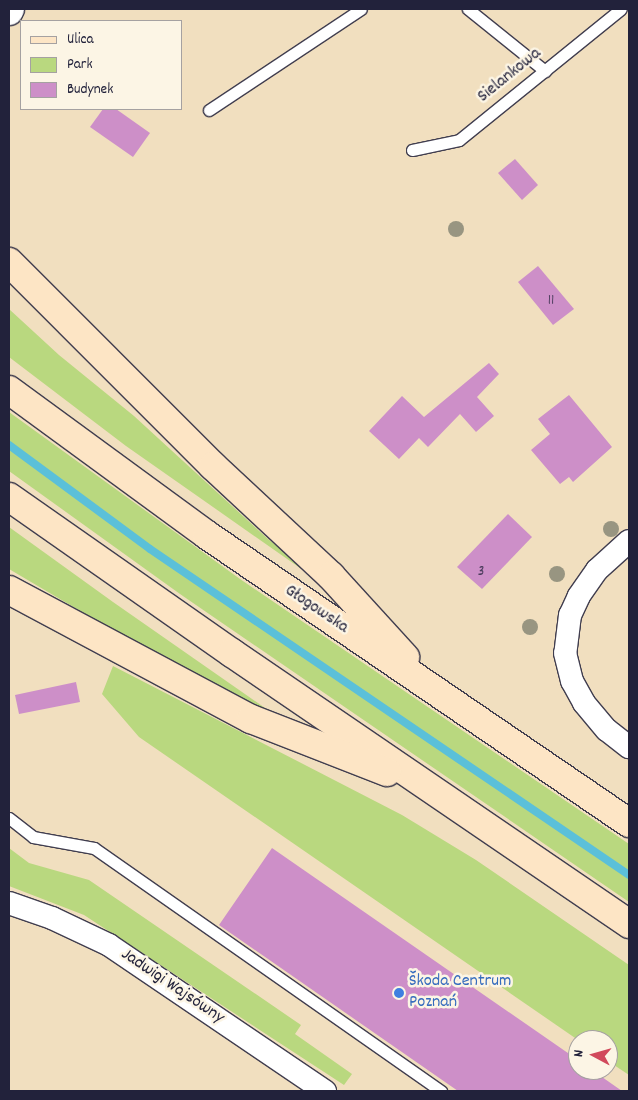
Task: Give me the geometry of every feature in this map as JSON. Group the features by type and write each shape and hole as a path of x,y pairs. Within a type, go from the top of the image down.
{"main road":[{"path":"9,262 213,466 331,576 410,662 457,706"},
{"name":"Głogowska","path":"9,390 169,508 629,823"},
{"path":"9,496 629,924"},
{"path":"9,590 251,719 439,794"}],"street":[{"path":"629,541 589,580 570,615 565,654 576,689 597,720 629,747"},
{"name":"Jadwigi Wajsówny","path":"9,903 52,918 109,945 324,1091"}],"lane":[{"path":"209,110 361,9"},
{"path":"468,9 544,71"},
{"name":"Sielankowa","path":"412,150 459,140 621,9"},
{"path":"9,818 33,837 94,848 441,1091"}],"green space":[{"path":"9,309 59,355 134,416 268,539 300,564 300,568 126,446 9,357"},
{"path":"9,412 240,579 629,844 629,902 180,594 9,471"},
{"path":"9,527 278,717 99,622 9,569"},
{"path":"113,666 402,815 476,860 629,965 629,1075 618,1068 618,1030 568,1030 568,1033 139,737 102,694"},
{"path":"9,848 29,863 89,880 301,1025 295,1034 352,1074 344,1085 84,915 9,886"}],"building":[{"path":"102,110 117,110 150,133 133,157 90,127"},
{"path":"515,159 538,185 522,200 498,173"},
{"path":"538,266 574,309 553,325 518,282"},
{"path":"489,363 499,374 477,397 494,416 476,432 460,414 428,447 419,438 399,459 369,431 402,396 424,417"},
{"path":"569,395 612,447 573,482 569,477 560,484 531,450 550,434 538,419"},
{"path":"508,514 532,537 482,589 457,567"},
{"path":"76,682 80,702 19,714 15,695"},
{"name":"Škoda Centrum Poznań","path":"272,848 568,1053 568,1080 606,1080 622,1091 458,1091 219,925"}],"waterway":[{"path":"9,445 150,549 629,875"}],"place":[{"name":"Škoda Centrum Poznań","path":"399,993"}]}
